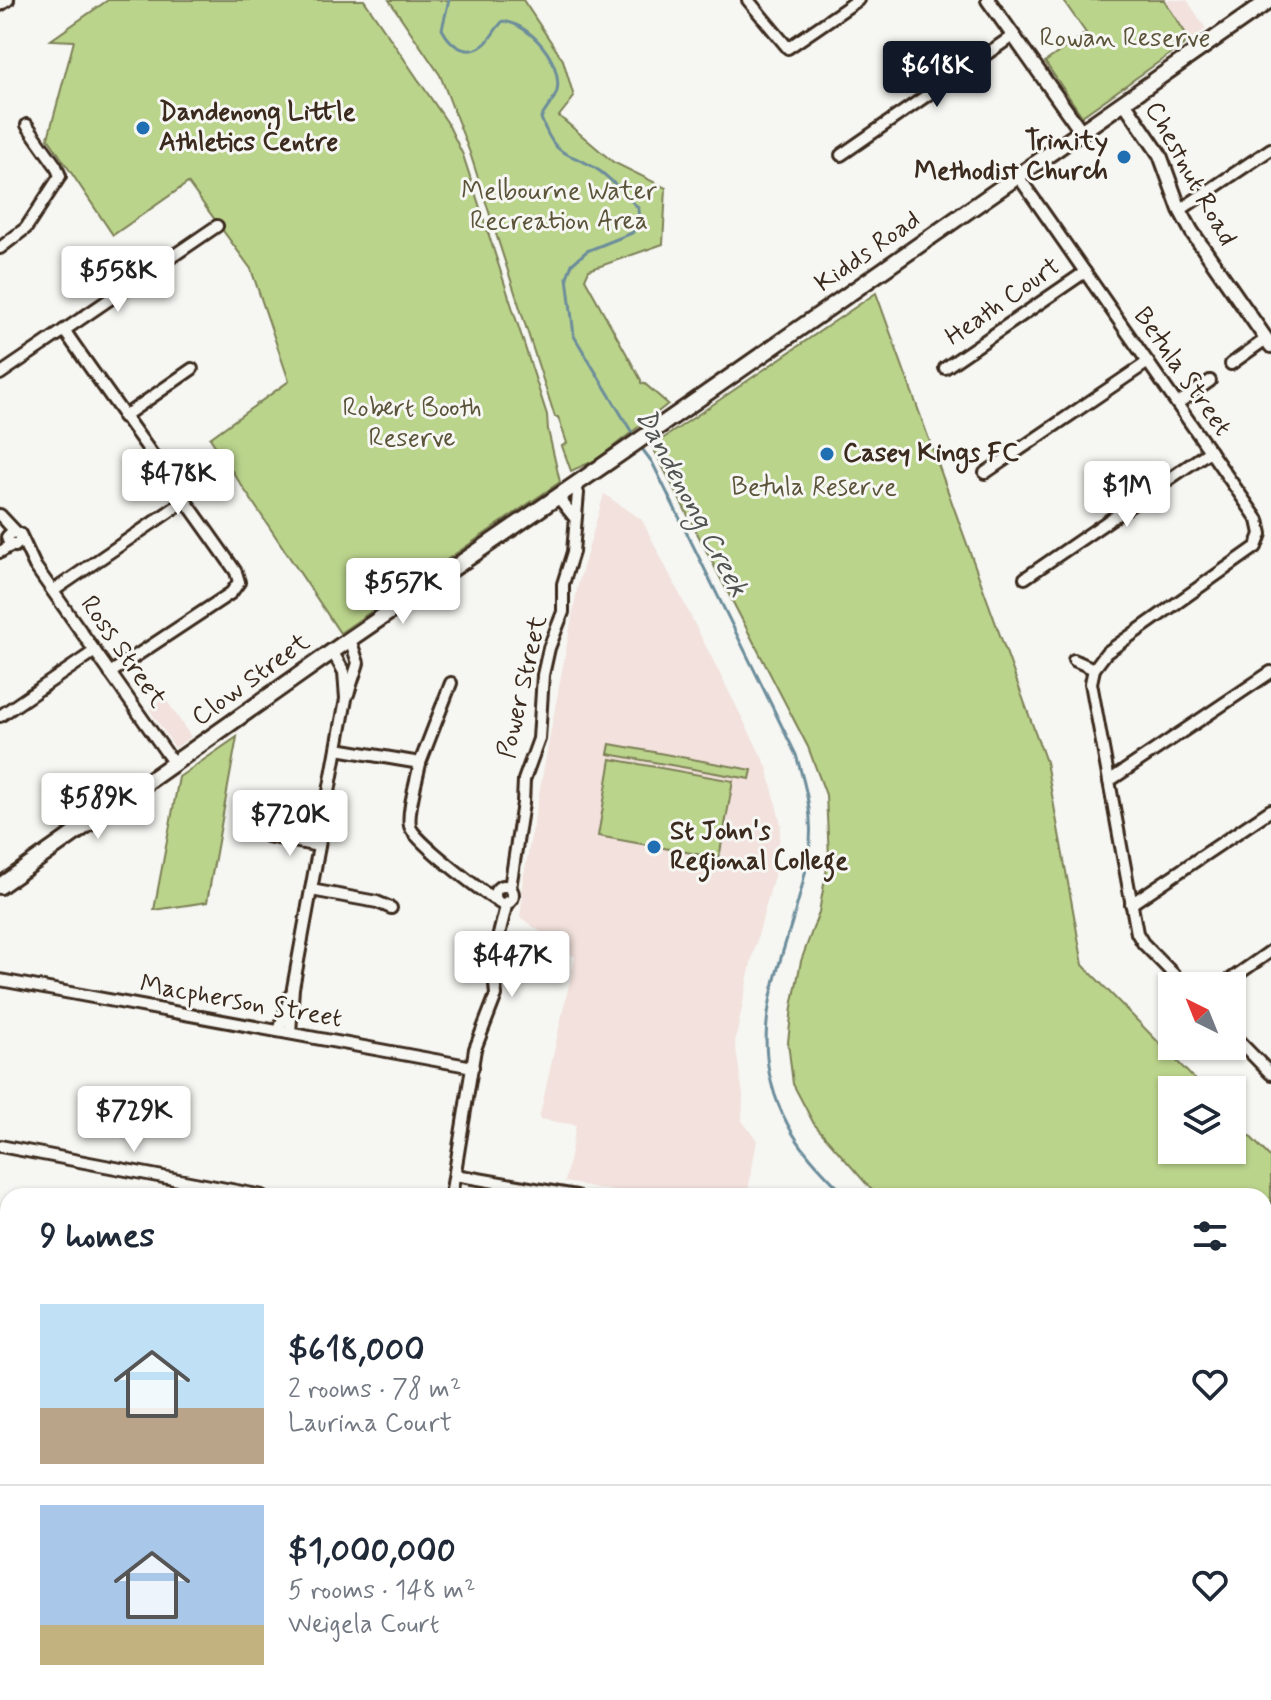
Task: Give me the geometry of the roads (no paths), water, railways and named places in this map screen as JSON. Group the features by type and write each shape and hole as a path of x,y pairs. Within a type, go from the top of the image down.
{"main road":[{"name":"Kidds Road","path":"611,460 1270,0"},
{"name":"Clow Street","path":"1,883 611,460"}],"street":[{"path":"0,5 8,0"},
{"path":"748,0 788,48 858,0"},
{"path":"988,0 1081,131"},
{"path":"841,155 1014,35"},
{"name":"Chestnut Road","path":"1124,102 1160,155 1180,210 1268,342"},
{"path":"0,248 26,228 60,176 27,125"},
{"path":"1180,210 1271,149"},
{"name":"Betula Street","path":"1018,176 1258,520 1261,534 1256,547 1106,653 1094,669"},
{"path":"0,374 217,226"},
{"name":"Heath Court","path":"945,368 1085,272"},
{"path":"64,330 123,417 146,443 186,500 236,572 239,582 231,593 110,673"},
{"path":"1231,364 1268,342"},
{"path":"985,473 1148,362"},
{"path":"123,417 192,369"},
{"path":"1177,404 1210,381"},
{"path":"1025,578 1210,451"},
{"name":"Power Street","path":"453,1188 478,1039 496,995 493,967 502,925 501,894 513,865 524,780 539,739 543,675 549,648 563,612 563,584 573,552 578,493 573,487"},
{"path":"558,497 574,517"},
{"path":"53,591 186,500"},
{"name":"Ross Street","path":"0,517 11,540 35,566 175,765"},
{"path":"0,552 11,540"},
{"path":"285,1032 346,699 358,663 350,639"},
{"path":"0,716 95,651"},
{"path":"332,651 344,672 346,699"},
{"path":"1074,660 1094,669 1091,683 1140,939 1172,972"},
{"path":"1109,781 1271,672"},
{"path":"451,683 420,763 409,820 411,831 421,843 476,883 501,894"},
{"path":"337,749 420,763"},
{"path":"1131,904 1271,810"},
{"path":"267,836 319,846"},
{"path":"311,890 377,902 391,908"},
{"path":"1241,972 1271,951"},
{"name":"Macpherson Street","path":"0,980 473,1067"},
{"path":"1246,1048 1271,1074"},
{"path":"0,1146 221,1188"},
{"path":"455,1175 530,1188"}],"waterway":[{"name":"Dandenong Creek","path":"449,0 442,29 450,41 461,48 479,48 503,21 524,29 534,37 550,57 558,80 556,94 541,118 547,133 559,149 601,172 638,208 639,224 632,233 587,251 572,264 567,277 574,336 634,436"},
{"name":"Dandenong Creek","path":"640,446 652,462 796,755 803,779 810,814 809,851 802,887 773,987 767,1020 767,1054 773,1089 788,1125 807,1154 838,1188"}],"place":[{"name":"Dandenong Little Athletics Centre","path":"143,128"},
{"name":"Trinity Methodist Church","path":"1124,157"},
{"name":"Casey Kings FC","path":"827,454"},
{"name":"St John's Regional College","path":"654,847"}],"park label":[{"name":"Rowan Reserve","path":"1125,39"},
{"name":"Melbourne Water Recreation Area","path":"559,207"},
{"name":"Robert Booth Reserve","path":"412,424"},
{"name":"Betula Reserve","path":"814,488"}]}
